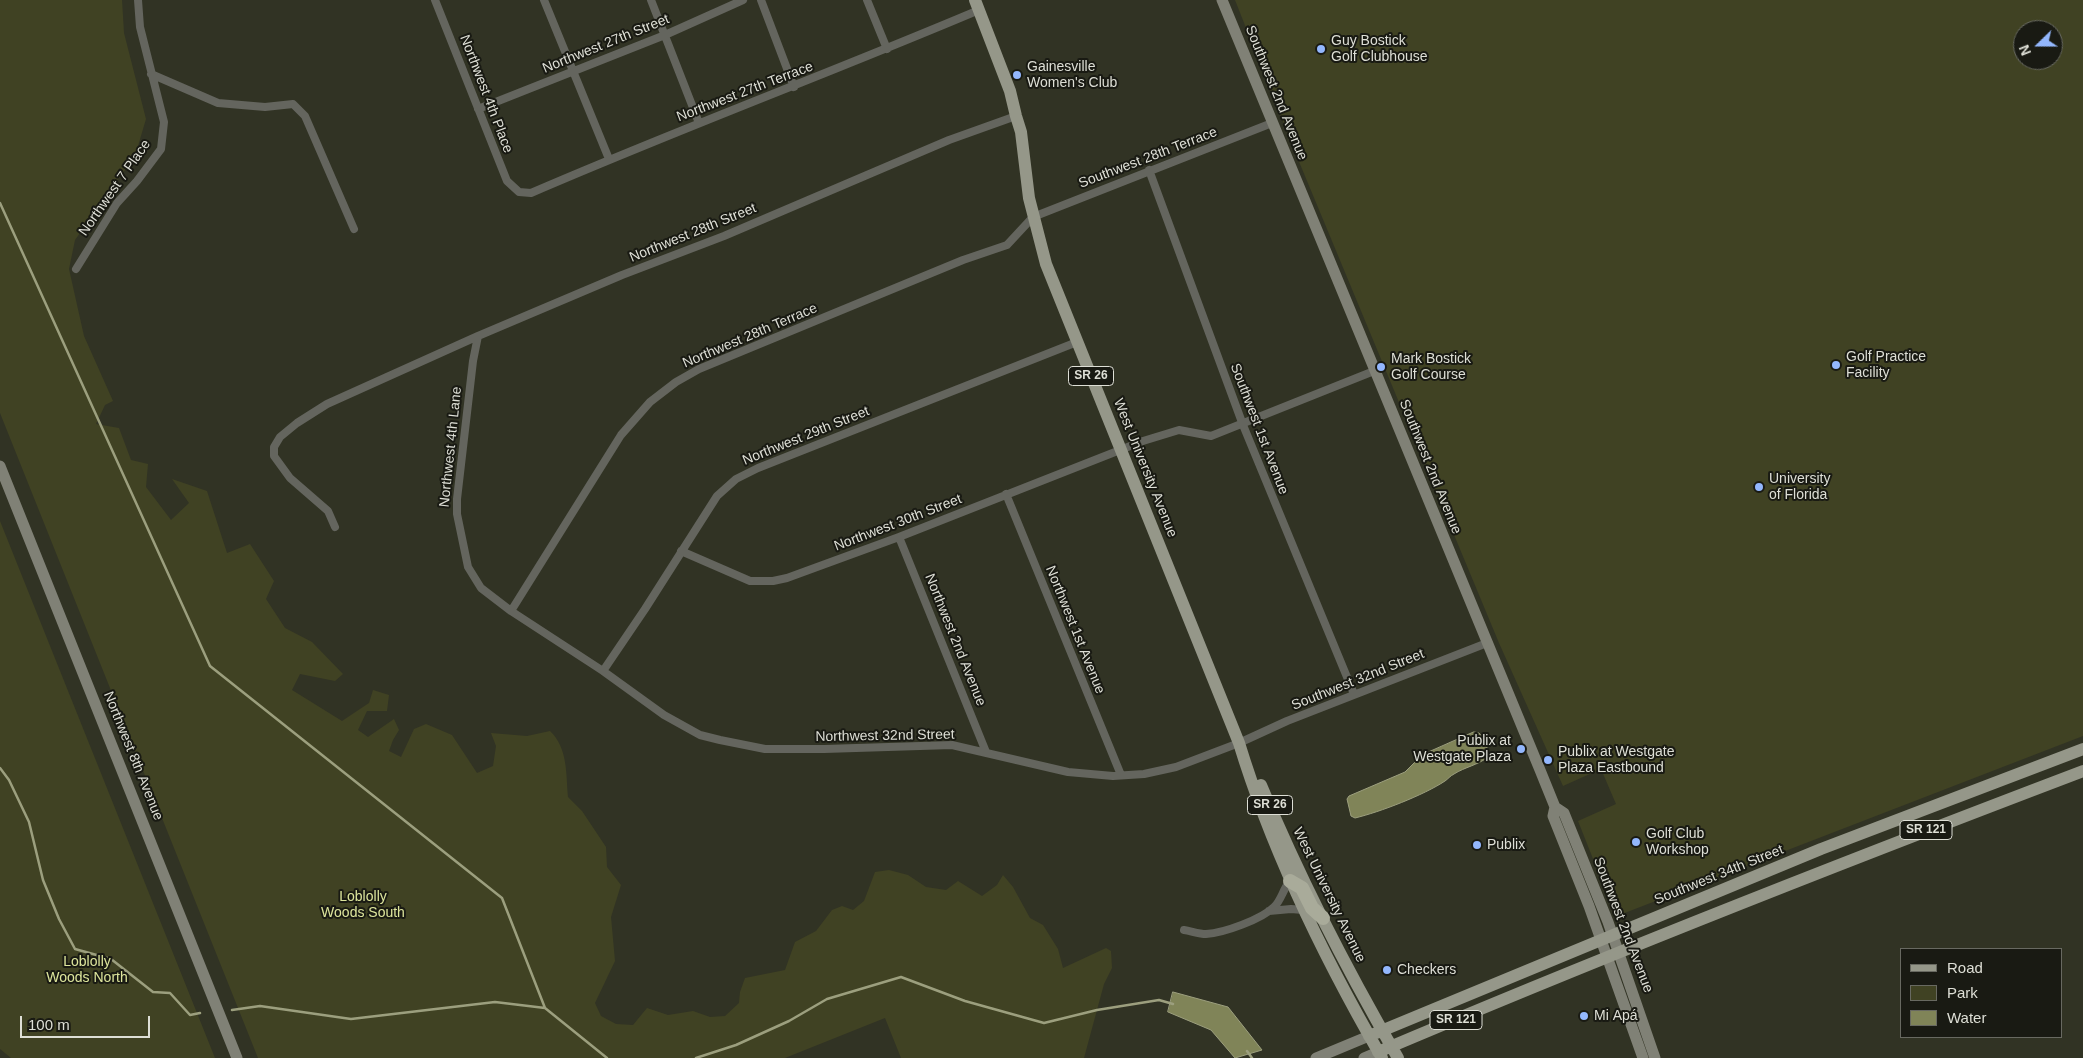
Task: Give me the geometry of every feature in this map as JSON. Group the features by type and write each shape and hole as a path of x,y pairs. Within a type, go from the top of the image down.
{"highway":[{"path":"1290,881 1302,888 1312,908 1323,918"}],"main road":[{"name":"Southwest 2nd Avenue","path":"1222,0 1486,643 1555,807 1564,813 1607,937 1607,956 1643,1058"},
{"name":"West University Avenue","path":"977,5 1010,91 1021,132 1028,198 1046,264 1239,743 1249,775 1290,881 1303,910 1380,1055"},
{"name":"Northwest 8th Avenue","path":"0,466 238,1058"},
{"name":"West University Avenue","path":"1239,743 1255,771 1291,854 1323,918 1398,1058"},
{"name":"Southwest 34th Street","path":"1369,1036 1830,845 2083,749"},
{"name":"SR 121","path":"1364,1058 1380,1055 1391,1046 1619,951 2083,770"},
{"name":"Southwest 2nd Avenue","path":"1607,937 1619,951 1655,1058"},
{"name":"SR 121","path":"1316,1058 1369,1036"}],"street":[{"name":"Northwest 7 Place","path":"76,269 117,203 162,149 164,122 140,27 138,0"},
{"name":"Northwest 4th Place","path":"435,0 507,181 519,192"},
{"path":"544,0 609,159"},
{"path":"651,0 699,123"},
{"name":"Northwest 27th Street","path":"478,109 665,35 743,0"},
{"path":"761,0 794,87"},
{"path":"867,0 888,49"},
{"name":"Northwest 27th Terrace","path":"519,192 531,193 609,159 888,49 977,5"},
{"path":"151,74 218,103 264,107 293,104 305,116 354,230"},
{"name":"Northwest 28th Street","path":"335,527 328,511 280,467 274,456 274,447 280,437 297,423 327,404 478,336 622,275 724,236 949,140 1016,116"},
{"name":"Southwest 28th Terrace","path":"1033,217 1148,170 1272,123"},
{"name":"Southwest 1st Avenue","path":"1148,170 1243,425 1354,694"},
{"name":"Northwest 28th Terrace","path":"511,611 621,435 650,402 676,382 699,369 963,260 1006,245 1033,217"},
{"name":"Northwest 4th Lane","path":"478,336 473,361 457,514 468,567 481,588 511,611 603,671"},
{"name":"Northwest 29th Street","path":"603,671 717,496 736,479 758,468 1077,342"},
{"name":"Northwest 30th Street","path":"681,551 750,580 773,581 787,578 899,537 1121,449 1179,430 1212,436 1374,371"},
{"name":"Northwest 1st Avenue","path":"1006,494 1121,776"},
{"name":"Northwest 2nd Avenue","path":"899,537 986,752"},
{"name":"Southwest 32nd Street","path":"1239,743 1354,694 1486,643"},
{"name":"Northwest 32nd Street","path":"603,671 664,715 700,734 765,749 952,745 1068,772 1121,776 1144,774 1176,767 1239,743"},
{"path":"1184,930 1204,934 1226,931 1269,911 1278,903 1283,889 1290,881"},
{"path":"1269,911 1303,910"}],"green space":[{"name":"Loblolly Woods South","path":"0,0 122,0 124,33 146,119 135,156 75,240 69,269 84,336 113,401 105,405 96,424 119,428 131,460 148,464 146,487 171,520 189,503 172,479 207,491 227,553 250,544 274,581 266,599 285,628 312,642 343,674 335,681 300,674 292,690 342,721 369,703 373,690 389,695 387,711 367,711 358,730 368,737 394,719 399,730 389,751 401,757 414,729 426,724 452,735 477,773 493,766 496,746 491,733 527,736 550,731 556,738 565,762 568,797 582,811 606,847 607,867 621,885 611,917 615,961 595,1003 601,1016 616,1024 633,1025 647,1008 668,1015 693,1011 710,1017 725,1016 739,1003 740,992 745,978 785,970 795,942 816,931 832,910 842,906 853,910 864,901 875,872 889,870 908,875 926,887 946,890 958,881 982,896 997,885 1003,875 1013,887 1030,918 1043,925 1058,949 1063,968 1106,948 1111,951 1112,968 1104,984 1084,1058 901,1058 885,1018 785,1058 258,1058 0,413"},
{"name":"Mark Bostick Golf Course","path":"1235,0 2083,0 2083,736 1622,914 1611,904 1578,821 1616,804 1601,769 1563,786 1499,643 1295,152"},
{"name":"Loblolly Woods North","path":"0,521 215,1058 11,1058 0,1049"}],"water":[{"path":"1474,732 1479,733 1486,744 1488,757 1484,760 1458,772 1414,797 1365,815 1355,818 1351,816 1347,799 1349,796 1405,772 1422,755"},
{"path":"1173,992 1228,1007 1262,1050 1235,1058 1211,1030 1168,1012"}],"waterway":[{"path":"0,203 210,666 502,898 545,1008"},
{"path":"0,768 9,780 29,822 43,880 59,919 75,949 111,959 153,992 170,993 190,1015 200,1013"},
{"path":"696,1058 736,1045 789,1021 827,999 901,977 965,1001 1044,1023 1097,1010 1159,1000 1173,1004"},
{"path":"232,1010 260,1006 351,1019 495,1002 545,1008 607,1058"},
{"path":"1247,1051 1252,1058"}],"place":[{"name":"Guy Bostick Golf Clubhouse","path":"1321,49"},
{"name":"Gainesville Women's Club","path":"1017,75"},
{"name":"Golf Practice Facility","path":"1836,365"},
{"name":"Mark Bostick Golf Course","path":"1381,367"},
{"name":"University of Florida","path":"1759,487"},
{"name":"Publix at Westgate Plaza","path":"1521,749"},
{"name":"Publix at Westgate Plaza Eastbound","path":"1548,760"},
{"name":"Golf Club Workshop","path":"1636,842"},
{"name":"Publix","path":"1477,845"},
{"name":"Checkers","path":"1387,970"},
{"name":"Mi Apá","path":"1584,1016"}]}
